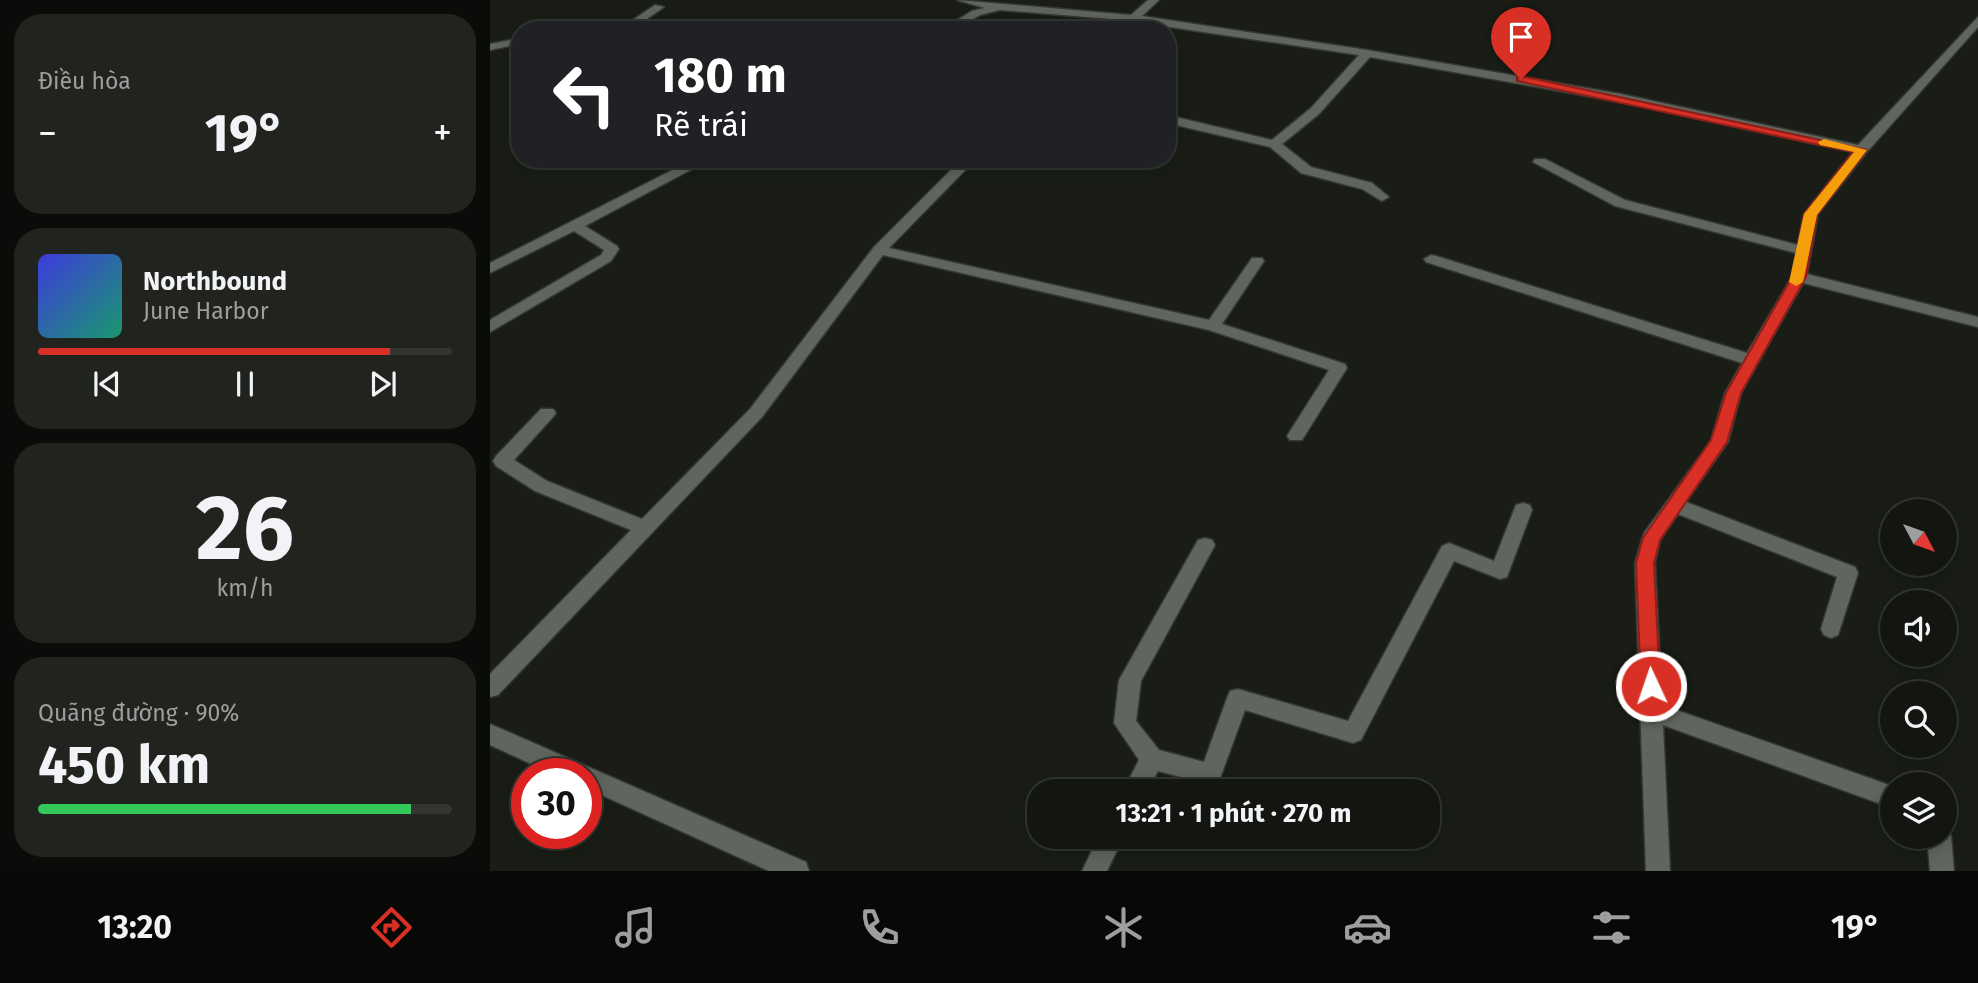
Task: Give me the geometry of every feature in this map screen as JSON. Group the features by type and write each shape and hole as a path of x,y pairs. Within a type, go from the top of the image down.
{"street":[{"path":"962,0 1000,7 1154,21"},
{"path":"1130,21 1154,0"},
{"path":"637,21 659,7"},
{"path":"962,21 976,13 1000,7"},
{"path":"1658,871 1645,563 1651,538 1719,442 1733,393 1799,277 1811,214 1861,150 1978,20"},
{"path":"1176,24 1367,53 1621,98 1861,150"},
{"path":"490,47 511,43"},
{"path":"1274,144 1315,111 1367,53"},
{"path":"1176,121 1274,144 1306,170 1367,186 1382,197"},
{"path":"1540,162 1620,203 1804,251"},
{"path":"490,269 577,227 688,168"},
{"path":"490,688 756,412 879,250 961,168"},
{"path":"490,327 606,258 612,249 577,227"},
{"path":"879,250 1213,326 1339,368 1296,436"},
{"path":"1431,258 1751,360"},
{"path":"1213,326 1257,261"},
{"path":"1799,277 1978,322"},
{"path":"547,414 502,461 541,486 645,528"},
{"path":"1674,505 1848,573 1831,629"},
{"path":"1205,545 1130,680 1125,723 1152,759 1211,774 1238,698 1353,733 1449,551 1500,571 1524,510"},
{"path":"1652,711 1880,793"},
{"path":"490,734 543,758"},
{"path":"1141,779 1152,759"},
{"path":"602,784 797,871"},
{"path":"1094,871 1105,849"},
{"path":"1940,849 1942,871"}],"slow traffic":[{"path":"1796,282 1811,214 1861,150 1824,142"}],"route":[{"path":"1521,79 1861,150 1811,214 1799,277 1733,393 1719,442 1651,538 1645,563 1651,686"}]}
